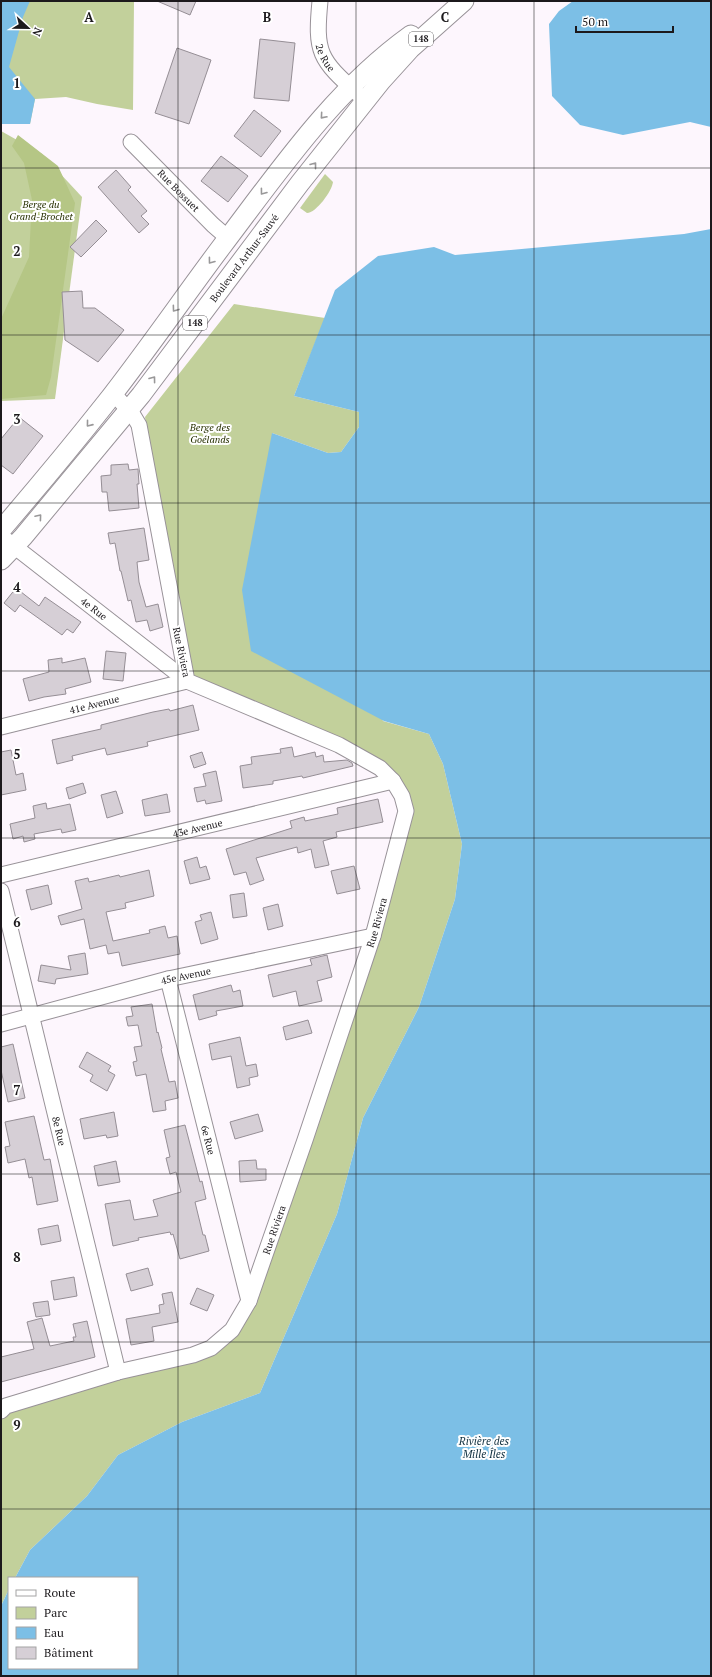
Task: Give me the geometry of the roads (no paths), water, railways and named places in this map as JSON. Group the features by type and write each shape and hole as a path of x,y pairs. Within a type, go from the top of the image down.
{"main road":[{"name":"Boulevard Arthur-Sauvé","path":"1,530 113,393 228,238 311,130 350,87 398,44 463,1"},
{"name":"Boulevard Arthur-Sauvé","path":"5,547 128,410 364,100 410,49 463,1"}],"street":[{"name":"2e Rue","path":"320,1 318,36 321,52 326,62 364,100"},
{"name":"Rue Bossuet","path":"131,142 213,225 228,238"},
{"name":"Rue Riviera","path":"3,1408 118,1372 193,1355 211,1348 232,1330 249,1302 305,1140 373,936 406,810 402,796 393,781 380,768 339,745 187,681 139,425 113,393"},
{"name":"4e Rue","path":"5,547 187,681"},
{"name":"41e Avenue","path":"1,727 187,681"},
{"name":"43e Avenue","path":"1,875 393,781"},
{"name":"8e Rue","path":"1,891 118,1372"},
{"name":"45e Avenue","path":"1,1024 168,979 373,936"},
{"name":"6e Rue","path":"168,979 249,1302"}],"water":[{"path":"1,1 30,1 23,17 9,67 35,99 30,124 1,124"},
{"path":"573,1 711,1 711,127 690,122 623,135 580,125 552,96 549,24 559,11"},
{"name":"Rivière des Mille Îles","path":"711,229 711,1676 1,1676 1,1606 8,1591 8,1669 138,1669 138,1577 16,1577 30,1550 87,1496 118,1455 182,1422 260,1393 337,1214 363,1118 419,1007 455,899 462,844 443,764 429,734 384,721 251,651 242,590 272,433 328,453 341,452 359,427 359,412 294,396 335,290 378,256 434,247 455,255 684,234"}],"park label":[{"name":"Berge du Grand-Brochet","path":"41,210"},
{"name":"Berge des Goélands","path":"210,432"}]}
